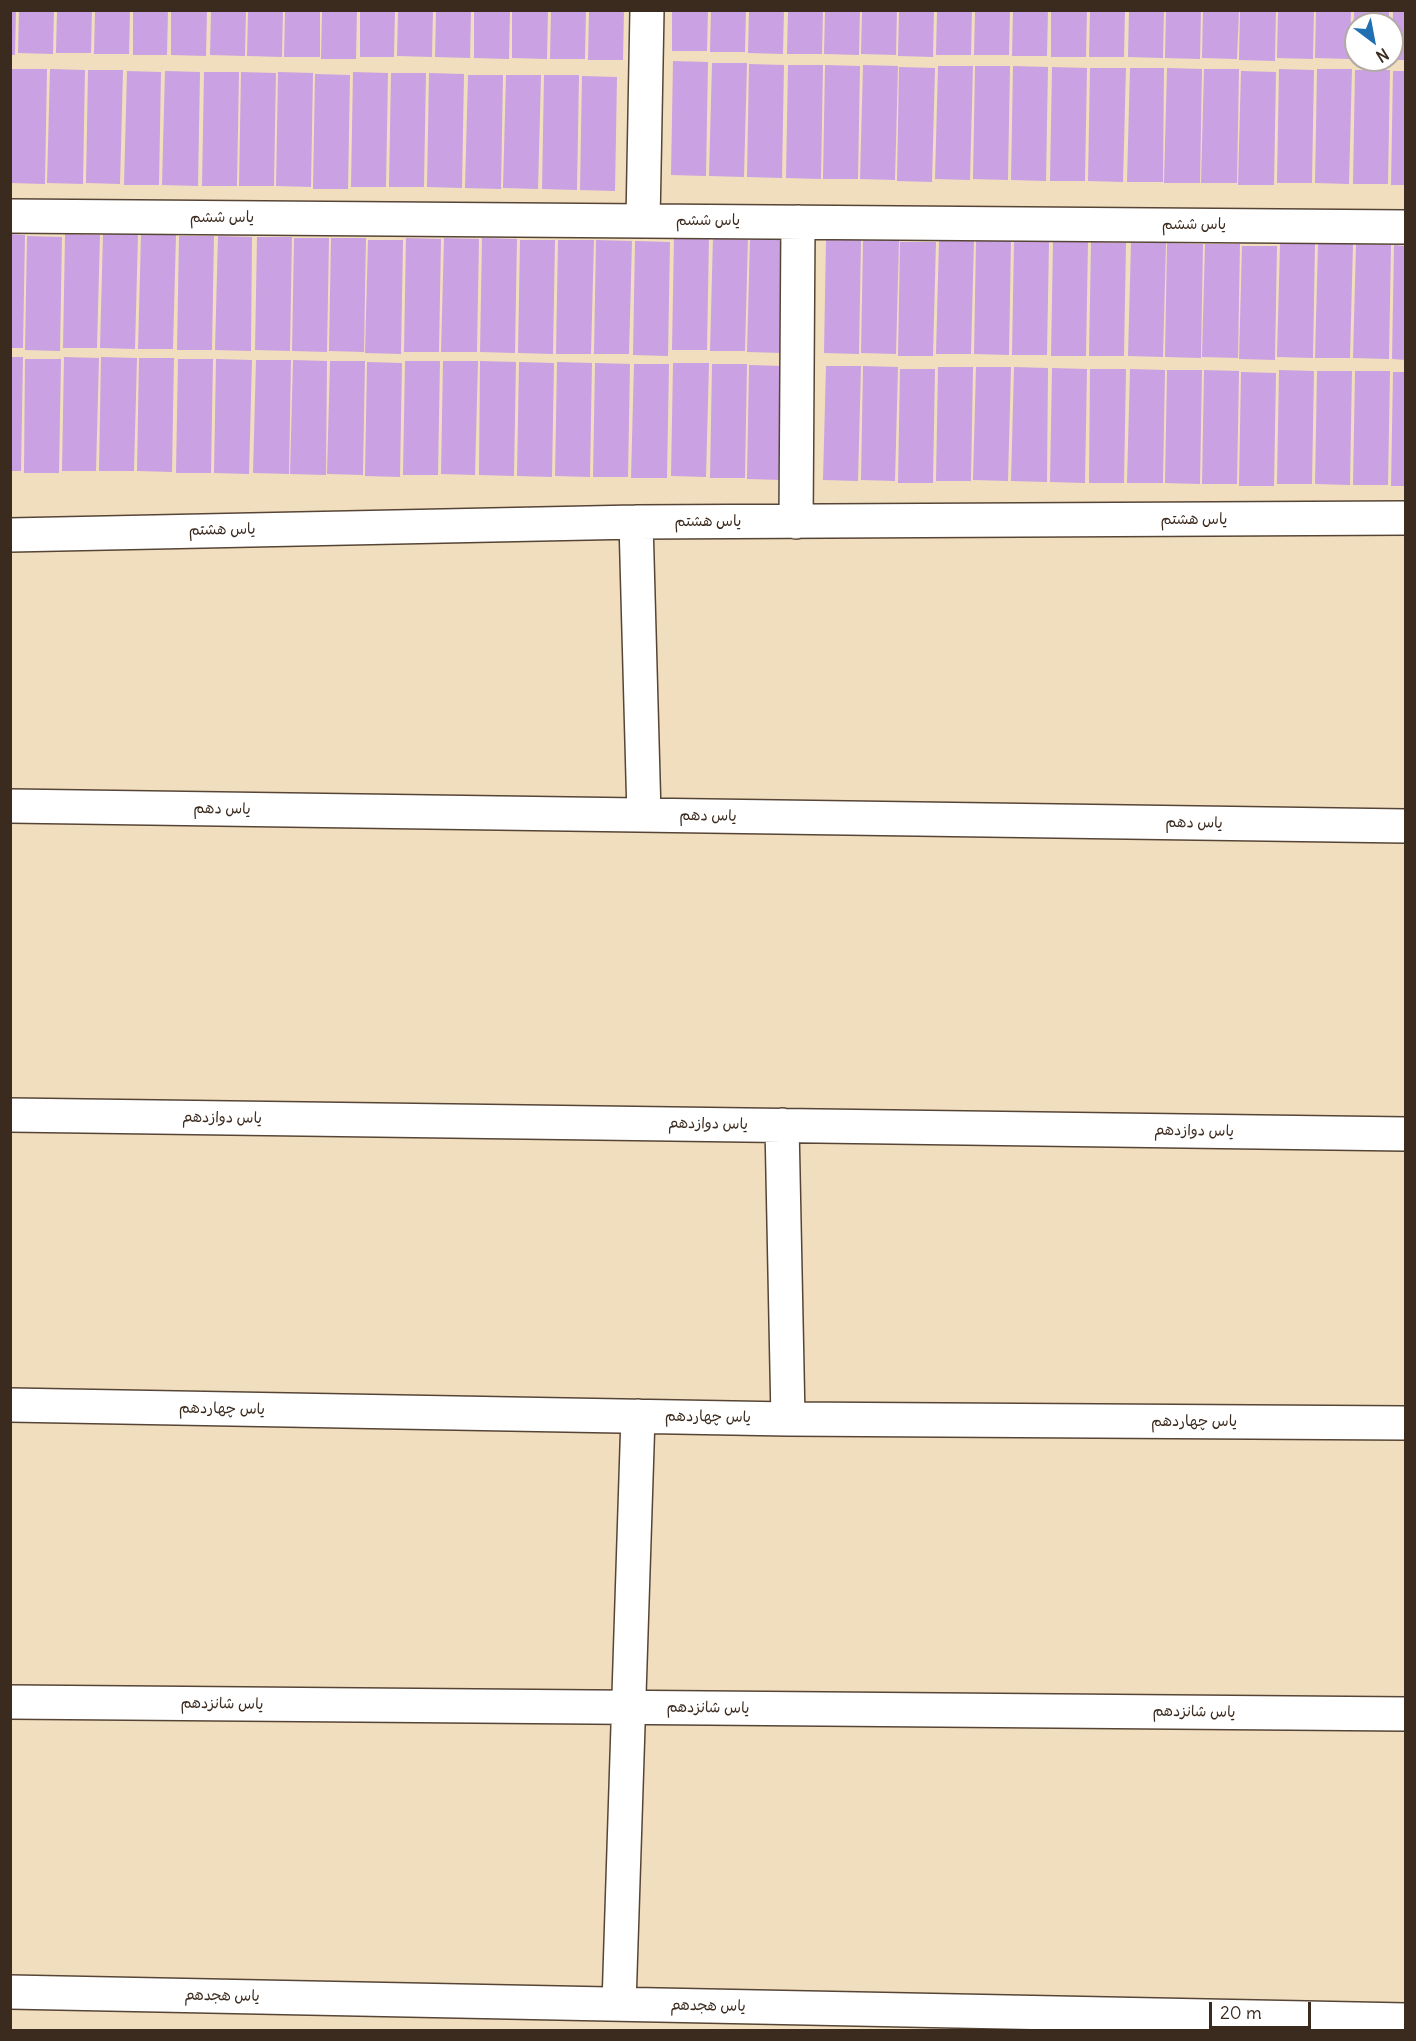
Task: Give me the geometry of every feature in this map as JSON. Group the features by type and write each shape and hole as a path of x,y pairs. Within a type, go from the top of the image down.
{"street":[{"path":"643,221 647,10"},
{"name":"یاس ششم","path":"10,216 1406,227"},
{"path":"796,522 798,222"},
{"name":"یاس هشتم","path":"10,535 636,522 1406,518"},
{"path":"636,522 644,816"},
{"name":"یاس دهم","path":"10,806 1406,826"},
{"name":"یاس دوازدهم","path":"10,1115 1406,1134"},
{"path":"782,1125 788,1419"},
{"name":"یاس چهاردهم","path":"10,1405 788,1419 1406,1423"},
{"path":"619,2004 638,1416"},
{"name":"یاس شانزدهم","path":"10,1702 1406,1714"},
{"name":"یاس هجدهم","path":"10,1992 619,2004 760,2019 1406,2020"}],"building":[{"path":"10,10 16,10 15,55 10,55"},
{"path":"19,10 54,10 53,54 18,53"},
{"path":"57,10 92,10 91,53 56,53"},
{"path":"95,10 130,10 129,54 94,54"},
{"path":"133,10 168,10 167,55 133,55"},
{"path":"171,10 207,10 206,56 171,55"},
{"path":"211,10 246,10 245,56 210,55"},
{"path":"248,10 283,10 282,57 247,56"},
{"path":"285,10 320,10 320,57 284,57"},
{"path":"322,10 357,10 356,59 321,59"},
{"path":"360,10 395,10 394,57 360,57"},
{"path":"398,10 433,10 432,57 397,56"},
{"path":"436,10 471,10 470,58 435,57"},
{"path":"474,10 510,10 509,59 474,58"},
{"path":"512,10 548,10 547,59 512,58"},
{"path":"551,10 586,10 585,59 550,59"},
{"path":"589,10 624,10 623,60 588,60"},
{"path":"672,10 708,10 707,51 672,51"},
{"path":"711,10 746,10 745,52 710,52"},
{"path":"749,10 784,10 783,54 748,53"},
{"path":"788,10 823,10 822,54 787,54"},
{"path":"825,10 860,10 859,55 824,54"},
{"path":"862,10 897,10 896,55 861,54"},
{"path":"899,10 934,10 933,57 898,56"},
{"path":"937,10 972,10 971,55 936,55"},
{"path":"975,10 1010,10 1009,55 974,55"},
{"path":"1013,10 1048,10 1047,56 1012,56"},
{"path":"1051,10 1087,10 1086,57 1051,57"},
{"path":"1090,10 1125,10 1124,57 1089,57"},
{"path":"1129,10 1164,10 1163,58 1128,57"},
{"path":"1166,10 1201,10 1200,59 1165,58"},
{"path":"1203,10 1239,10 1237,59 1202,58"},
{"path":"1240,10 1276,10 1275,61 1239,60"},
{"path":"1278,10 1314,10 1313,59 1277,58"},
{"path":"1316,10 1351,10 1351,12 1344,12 1344,59 1315,58"},
{"path":"1354,10 1389,10 1389,12 1354,12"},
{"path":"1393,10 1406,10 1406,60 1404,60 1404,12 1393,12"},
{"path":"673,61 708,62 706,176 671,175"},
{"path":"712,63 747,63 744,177 709,176"},
{"path":"749,64 784,65 782,178 747,177"},
{"path":"788,65 823,65 821,179 786,178"},
{"path":"825,65 860,66 858,179 823,179"},
{"path":"863,65 898,66 895,180 860,179"},
{"path":"938,66 973,66 970,180 935,179"},
{"path":"975,66 1010,66 1008,180 973,179"},
{"path":"1013,66 1048,67 1046,181 1011,180"},
{"path":"899,67 935,68 932,182 897,181"},
{"path":"1052,67 1087,68 1085,181 1050,181"},
{"path":"1090,68 1126,68 1123,182 1088,181"},
{"path":"1130,68 1164,68 1163,182 1127,182"},
{"path":"1167,68 1202,69 1200,183 1164,183"},
{"path":"12,69 47,69 45,184 10,183"},
{"path":"50,69 85,70 83,184 47,183"},
{"path":"1204,69 1239,69 1237,183 1201,183"},
{"path":"1279,69 1314,70 1312,183 1277,183"},
{"path":"1317,69 1344,69 1344,72 1352,72 1349,184 1315,183"},
{"path":"88,70 123,70 120,184 86,183"},
{"path":"127,71 161,72 159,185 124,185"},
{"path":"165,71 200,72 198,186 162,185"},
{"path":"1241,71 1276,72 1274,185 1238,185"},
{"path":"1406,71 1406,185 1391,185 1393,72"},
{"path":"204,72 239,72 237,186 202,186"},
{"path":"241,72 276,73 274,186 239,186"},
{"path":"278,72 313,73 311,187 276,186"},
{"path":"353,72 388,73 386,187 351,187"},
{"path":"1355,72 1390,72 1388,184 1353,184"},
{"path":"391,73 426,73 424,187 389,187"},
{"path":"429,73 464,74 462,188 427,187"},
{"path":"315,74 350,75 348,189 313,189"},
{"path":"468,75 503,75 501,189 465,188"},
{"path":"506,75 541,75 538,189 503,188"},
{"path":"544,75 579,75 577,190 542,189"},
{"path":"582,76 617,77 615,191 580,190"},
{"path":"10,234 25,235 23,348 10,348"},
{"path":"65,234 100,235 97,348 63,348"},
{"path":"103,234 138,235 135,349 100,348"},
{"path":"141,235 176,235 173,349 138,349"},
{"path":"27,236 62,237 60,351 25,350"},
{"path":"179,236 214,236 212,350 177,350"},
{"path":"218,236 252,237 251,351 215,350"},
{"path":"674,236 709,236 707,350 672,350"},
{"path":"257,237 292,237 290,351 255,350"},
{"path":"713,237 748,238 745,351 710,351"},
{"path":"294,238 329,238 327,352 292,351"},
{"path":"331,238 366,238 364,352 329,351"},
{"path":"406,238 441,239 439,352 404,352"},
{"path":"444,238 479,239 477,352 441,352"},
{"path":"482,238 517,239 515,353 480,352"},
{"path":"750,238 785,239 783,353 747,352"},
{"path":"368,240 403,240 401,354 365,353"},
{"path":"520,240 555,240 553,354 518,353"},
{"path":"558,240 594,240 591,354 556,354"},
{"path":"596,240 632,241 629,354 594,354"},
{"path":"826,240 861,240 859,354 824,353"},
{"path":"863,240 899,241 896,354 861,353"},
{"path":"939,240 974,241 971,354 936,354"},
{"path":"976,240 1011,240 1009,355 974,354"},
{"path":"635,241 670,242 668,356 633,355"},
{"path":"1014,241 1049,241 1047,355 1012,355"},
{"path":"900,242 936,242 933,356 898,356"},
{"path":"1053,242 1088,242 1086,356 1051,356"},
{"path":"1091,242 1126,243 1124,356 1089,356"},
{"path":"1131,243 1166,243 1163,357 1128,356"},
{"path":"1167,243 1203,244 1201,358 1165,357"},
{"path":"1205,244 1240,244 1238,358 1202,357"},
{"path":"1280,244 1315,244 1313,358 1277,357"},
{"path":"1318,244 1353,244 1350,358 1315,358"},
{"path":"1356,244 1391,245 1389,359 1353,358"},
{"path":"1394,245 1406,246 1406,360 1392,359"},
{"path":"1242,246 1277,246 1275,360 1239,359"},
{"path":"10,357 23,357 21,471 10,471"},
{"path":"64,357 99,358 96,471 62,471"},
{"path":"101,357 137,358 134,471 99,471"},
{"path":"139,358 174,358 172,472 137,471"},
{"path":"25,359 61,359 59,473 24,473"},
{"path":"178,359 213,359 211,473 176,473"},
{"path":"216,359 252,360 249,474 214,473"},
{"path":"256,360 291,360 289,474 253,473"},
{"path":"293,360 327,361 326,475 290,474"},
{"path":"330,361 365,361 363,475 327,474"},
{"path":"405,361 440,361 438,475 403,475"},
{"path":"443,361 478,361 475,475 441,474"},
{"path":"480,361 516,362 514,476 479,475"},
{"path":"367,362 402,363 400,477 365,476"},
{"path":"519,362 554,363 552,477 517,476"},
{"path":"557,362 592,363 590,477 555,476"},
{"path":"595,363 630,364 628,477 593,477"},
{"path":"673,363 709,363 706,477 671,476"},
{"path":"634,364 669,364 667,478 631,478"},
{"path":"712,364 747,364 745,478 710,478"},
{"path":"749,365 784,366 782,480 747,479"},
{"path":"826,366 861,366 858,481 823,480"},
{"path":"863,366 898,367 895,481 861,480"},
{"path":"938,367 973,367 971,481 936,481"},
{"path":"976,367 1011,367 1008,481 973,480"},
{"path":"1014,367 1048,368 1047,482 1011,481"},
{"path":"1052,368 1087,369 1085,483 1050,482"},
{"path":"900,369 935,369 933,483 898,483"},
{"path":"1090,369 1126,369 1124,483 1089,483"},
{"path":"1130,369 1165,370 1163,483 1127,483"},
{"path":"1167,370 1202,370 1200,484 1165,483"},
{"path":"1204,370 1239,371 1237,484 1202,484"},
{"path":"1279,370 1314,371 1312,484 1277,484"},
{"path":"1317,371 1352,371 1350,485 1315,484"},
{"path":"1355,371 1390,371 1388,485 1353,485"},
{"path":"1241,372 1276,373 1274,486 1239,486"},
{"path":"1393,372 1406,372 1406,486 1391,486"}]}
